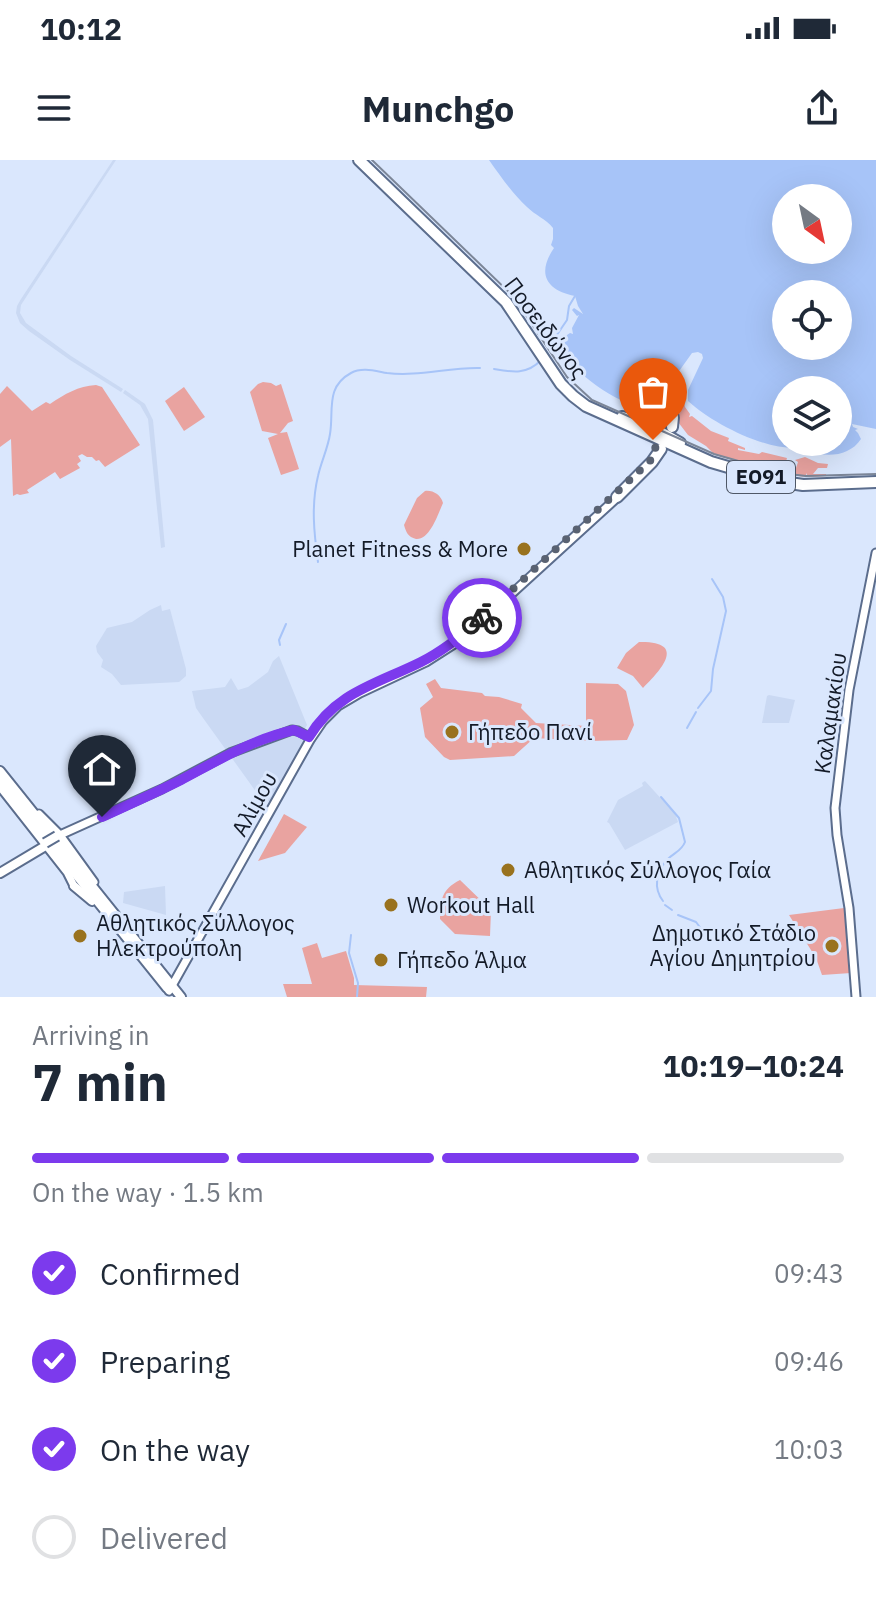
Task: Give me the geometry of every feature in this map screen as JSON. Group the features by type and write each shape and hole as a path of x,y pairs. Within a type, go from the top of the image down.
{"highway":[{"name":"Ποσειδώνος","path":"359,160 516,307 565,382 587,401 711,462 784,483 810,485 876,480"},
{"name":"Ποσειδώνος","path":"366,160 378,175"},
{"name":"Ποσειδώνος","path":"474,268 509,305 557,378 591,409 645,433 796,480 876,480"},
{"path":"616,415 638,421 659,410 665,410 673,417 671,427 667,414 659,412 652,422 655,428 677,444"},
{"path":"643,468 656,450 654,441 645,433"},
{"path":"618,495 660,451 677,444"}],"main road":[{"name":"Αλίμου","path":"172,987 226,878 266,814 268,802 324,715 364,688 424,661 467,632 618,495 643,468"},
{"name":"Καλαμακίου","path":"855,997 835,800 849,690 876,553"},
{"path":"0,873 58,837 228,755 290,734 307,739"},
{"name":"Αλίμου","path":"172,987 307,739"},
{"path":"0,771 164,976 170,978 172,987"},
{"path":"0,783 67,872 74,886 108,915"},
{"path":"0,783 108,915 181,997"},
{"path":"13,787 46,821 132,935"}],"shaded area":[{"path":"113,160 116,160 21,305 20,313 26,323 123,389 121,392 29,331 20,323 16,313 21,299"},
{"path":"263,382 276,386 281,384 293,421 280,433 287,432 299,469 281,475 268,438 278,434 262,431 250,392"},
{"path":"96,385 102,387 140,445 105,467 99,460 82,454 78,456 80,468 60,479 55,472 27,490 29,493 13,496 11,439 0,447 0,394 7,386 32,411 77,389"},
{"path":"184,387 205,417 184,431 165,401"},
{"path":"125,390 145,404 153,420 165,547 161,548 148,419 140,405 123,393"},
{"path":"682,396 689,417 745,448 738,450 787,458 785,465 796,468 798,462 795,460 805,457 828,464 827,468 818,468 813,474 826,476 783,474 715,455 688,435 678,422 679,418 664,406"},
{"path":"425,491 436,494 443,503 429,531 416,539 408,534 404,525 417,498"},
{"path":"161,605 162,611 170,609 186,676 179,682 121,685 101,667 103,660 96,646 107,628 132,622"},
{"path":"639,642 654,643 667,651 663,665 643,688 633,676 617,668 626,653"},
{"path":"279,656 307,725 301,736 302,746 272,800 267,802 262,800 196,708 192,691 225,687 231,678 238,690 248,687 268,672"},
{"path":"435,679 441,688 482,693 522,704 521,708 536,723 586,726 586,683 618,684 626,691 634,725 627,740 534,738 514,756 450,760 425,737 420,708 433,697 426,684"},
{"path":"769,695 795,700 789,723 762,723"},
{"path":"645,781 675,814 678,822 625,850 607,822 618,800 643,786"},
{"path":"284,814 307,827 285,853 258,861"},
{"path":"460,880 491,910 490,936 455,934 440,919 443,896"},
{"path":"165,886 166,915 123,903 124,892"},
{"path":"844,908 847,913 851,973 822,975 816,958 789,915"},
{"path":"317,943 322,958 346,951 354,985 427,987 426,997 287,997 283,984 312,984 302,948"}],"water":[{"path":"489,160 876,160 876,429 852,424 852,376 772,376 772,445 743,435 712,419 688,401 688,390 703,358 698,352 692,353 664,387 653,408 631,404 605,391 573,365 565,351 564,337 573,334 572,328 579,315 572,310 574,308 583,314 575,296 557,289 547,279 546,265 554,248 551,245 553,228 530,210"},
{"path":"852,424 858,429 855,430 861,439 852,448"}],"waterway":[{"path":"550,345 567,320 569,306 575,296"},
{"path":"494,369 525,370 541,360"},
{"path":"318,562 314,498 329,439 332,400 337,385 351,373 360,370 410,374 480,368"},
{"path":"698,708 711,691 726,611 723,597 712,579"},
{"path":"280,645 286,624"},
{"path":"687,728 696,712"},
{"path":"661,797 679,818 685,842 667,860 658,875 658,891 663,901"},
{"path":"665,905 672,910"},
{"path":"678,915 696,922 702,930"},
{"path":"351,935 349,953 358,983 357,997"}],"tram line":[{"path":"372,160 513,296 567,377 592,400 714,454 780,473 806,476 876,474"}],"way so far":[{"path":"482,618 650,461 656,450 653,440"}],"place":[{"name":"Planet Fitness & More","path":"524,549"},
{"name":"Γήπεδο Πανί","path":"452,732"},
{"name":"Αθλητικός Σύλλογος Γαία","path":"508,870"},
{"name":"Workout Hall","path":"391,905"},
{"name":"Αθλητικός Σύλλογος Ηλεκτρούπολη","path":"80,936"},
{"name":"Δημοτικό Στάδιο Αγίου Δημητρίου","path":"832,946"},
{"name":"Γήπεδο Άλμα","path":"381,960"}],"route":[{"path":"102,817 230,753 288,731 298,731 309,737 324,715 340,702 431,656 482,618"}]}
